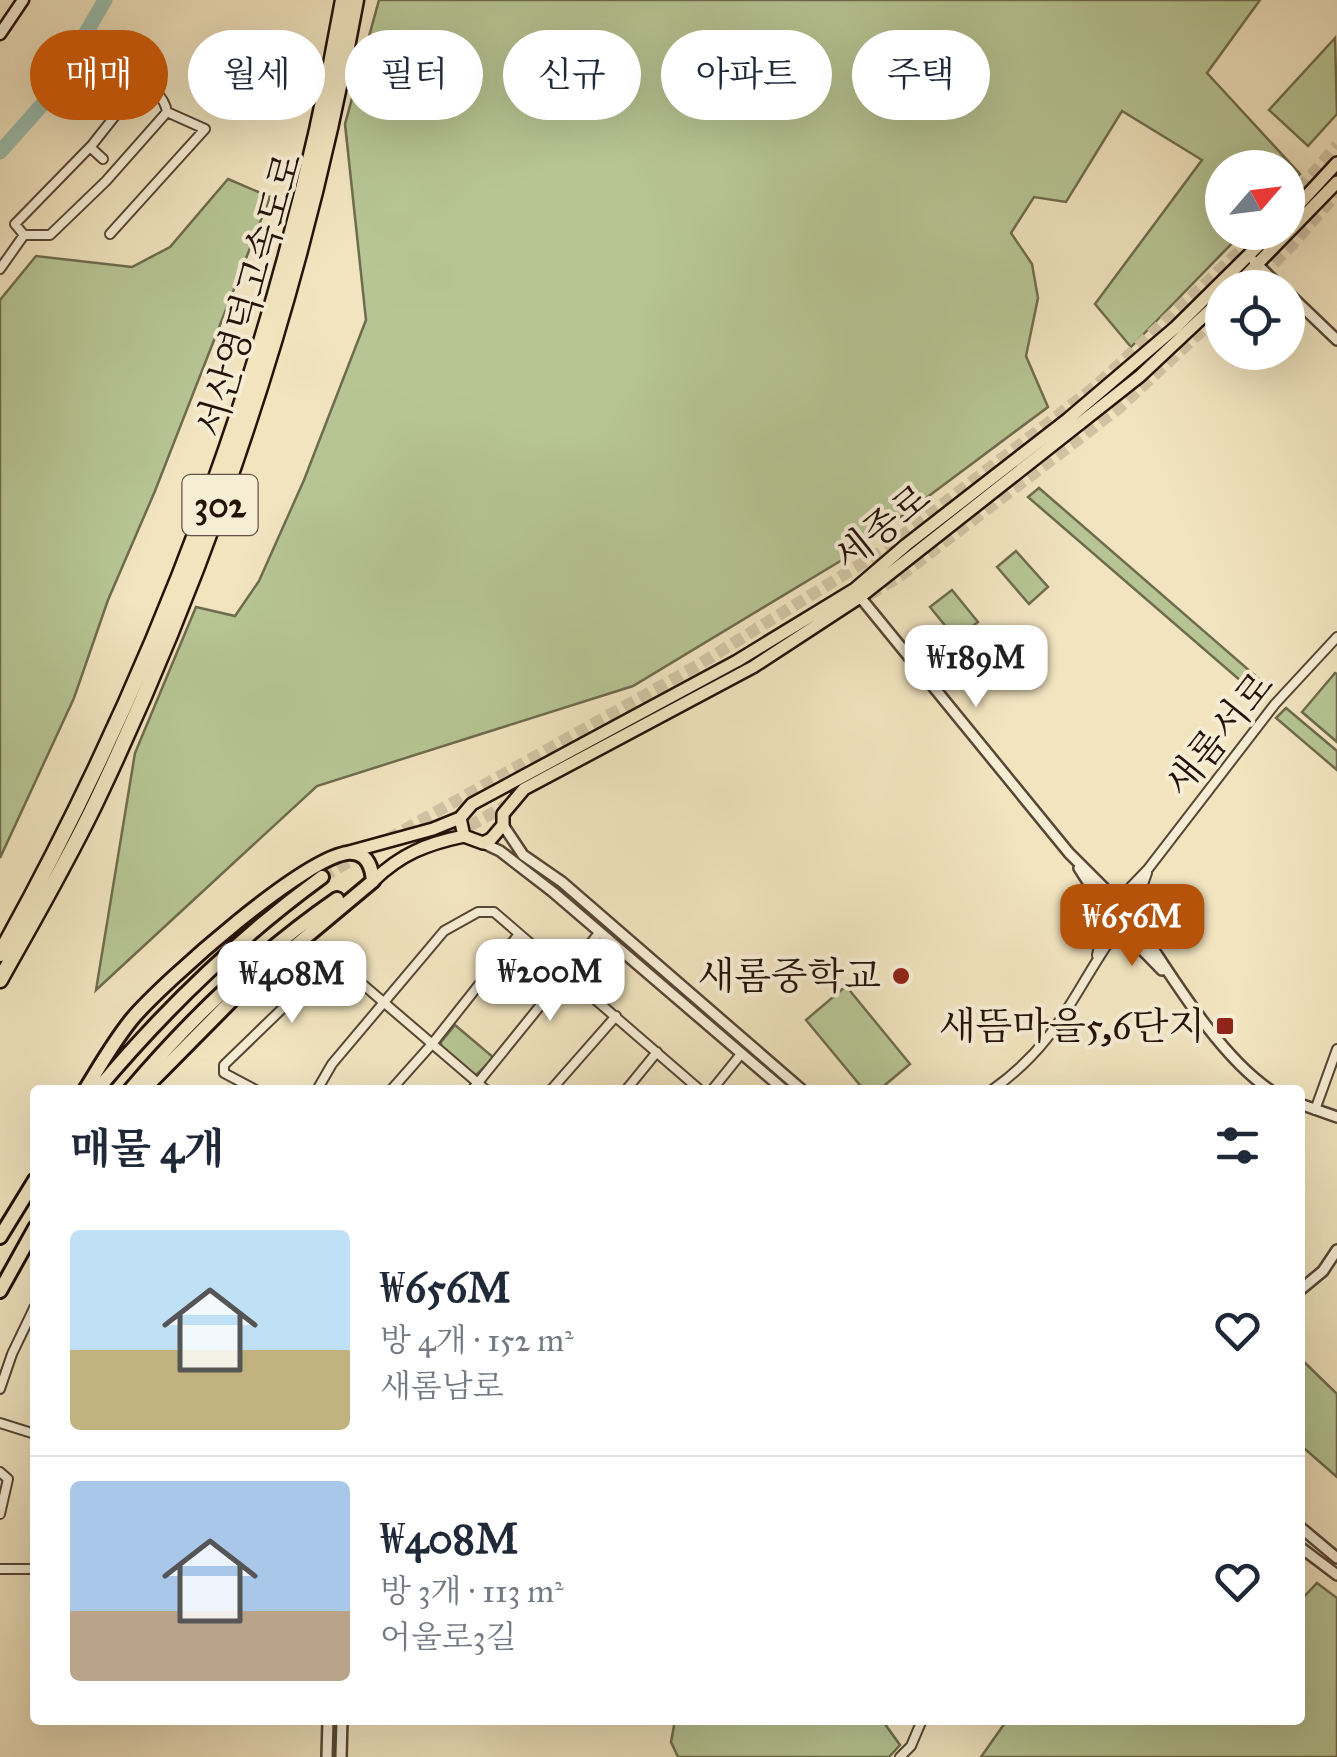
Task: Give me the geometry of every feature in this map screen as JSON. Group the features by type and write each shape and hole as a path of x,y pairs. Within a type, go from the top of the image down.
{"highway":[{"name":"서산영덕고속도로","path":"0,954 83,797 146,660 198,528 247,389 285,252 330,73 343,0"},
{"name":"서산영덕고속도로","path":"0,980 96,801 159,662 212,530 301,253 356,0"},
{"path":"88,1085 131,1020 186,964 299,876 349,852 369,862 374,882 239,993 148,1085"},
{"path":"101,1085 201,975 264,919 322,877"},
{"path":"135,1085 219,994 280,939 337,899"},
{"path":"0,1237 30,1188"},
{"path":"0,1291 30,1237"}],"main road":[{"path":"0,34 23,0"},
{"path":"1305,197 1337,162"},
{"name":"세종로","path":"349,852 432,830 460,818 465,810 530,771 604,735 858,593 906,545 1068,419 1176,327 1337,182"},
{"name":"세종로","path":"1246,270 1260,250"},
{"name":"세종로","path":"483,843 492,839 516,797 535,782 754,667 858,593 1140,376 1205,314"},
{"path":"482,801 495,806 503,820"},
{"path":"460,818 464,836"},
{"path":"374,882 418,847 464,836 483,843"}],"street":[{"path":"110,234 206,128 168,112"},
{"path":"24,235 15,224 112,120"},
{"path":"24,235 50,235 106,182 160,120"},
{"path":"90,147 103,160"},
{"path":"0,268 24,235"},
{"path":"1253,260 1263,270"},
{"path":"1305,309 1337,340"},
{"path":"858,593 1069,854 1102,904 1100,916 1104,926 1096,960"},
{"name":"새롬서로","path":"1148,869 1275,704 1337,637"},
{"path":"503,820 523,855 562,882 796,1085"},
{"path":"483,843 500,851 778,1085"},
{"path":"1069,854 1117,895 1136,904"},
{"path":"1102,904 1148,869"},
{"path":"1148,869 1136,904 1136,923 1168,975 1250,1076 1263,1085"},
{"path":"320,1085 332,1064 444,931 478,912 494,912 694,1085"},
{"path":"998,1085 1035,1055 1056,1030 1096,960 1120,932 1136,923"},
{"path":"1104,926 1120,932 1168,975"},
{"path":"481,1085 599,933"},
{"path":"395,1085 432,1044 518,934"},
{"path":"247,1085 224,1072 224,1065 286,1005 340,964 476,1085"},
{"path":"555,1085 616,1016"},
{"path":"1315,1110 1337,1048"},
{"path":"630,1085 657,1052"},
{"path":"716,1085 742,1054"},
{"path":"1305,1106 1337,1118"},
{"path":"1305,1286 1323,1271 1337,1250"},
{"path":"0,1389 30,1316"},
{"path":"0,1423 30,1432"},
{"path":"0,1472 8,1479 8,1485 0,1514"},
{"path":"1305,1531 1337,1558"},
{"path":"1305,1551 1337,1575"},
{"path":"0,1569 30,1570"},
{"path":"328,1725 328,1757"},
{"path":"341,1757 342,1725"},
{"path":"900,1757 920,1725"}],"green space":[{"path":"379,0 1260,0 1207,73 1278,150 1205,150 1205,250 1225,250 1131,347 1095,304 1202,160 1122,111 1066,202 1034,197 1011,233 1032,264 1038,298 1026,356 1048,407 847,557 633,686 317,786 96,990 135,753 196,607 235,616 259,581 304,480 366,320 346,120 483,120 483,30 371,30"},
{"path":"1335,38 1337,114 1308,146 1269,110"},
{"path":"228,179 270,197 108,600 74,698 0,858 0,300 36,256 132,267 170,247"},
{"path":"1039,488 1258,678 1249,688 1028,497"},
{"path":"1016,551 1048,587 1029,604 997,567"},
{"path":"952,590 978,622 956,639 930,607"},
{"path":"1337,674 1337,742 1302,712"},
{"path":"1286,708 1337,751 1337,770 1276,718"},
{"path":"846,986 910,1064 885,1085 860,1085 806,1020"},
{"path":"455,1025 494,1058 474,1077 441,1049 441,1042"},
{"path":"1305,1363 1337,1394 1337,1477 1305,1449"},
{"path":"1317,1583 1337,1598 1337,1757 981,1757 1003,1725 1305,1725 1305,1596"},
{"path":"674,1725 886,1725 900,1745 889,1757 678,1757 671,1742"}],"waterway":[{"path":"0,152 49,97 105,0"}],"tunnel":[{"path":"1305,183 1337,145"},
{"path":"1266,270 1337,193"},
{"path":"388,839 695,667 882,551 1096,386 1241,250"},
{"path":"869,595 900,576 1119,408 1205,328"},
{"path":"453,835 514,801"},
{"path":"322,877 366,852"}],"place":[{"name":"새롬중학교","path":"901,976"},
{"name":"새뜸마을5,6단지","path":"1225,1026"}]}
